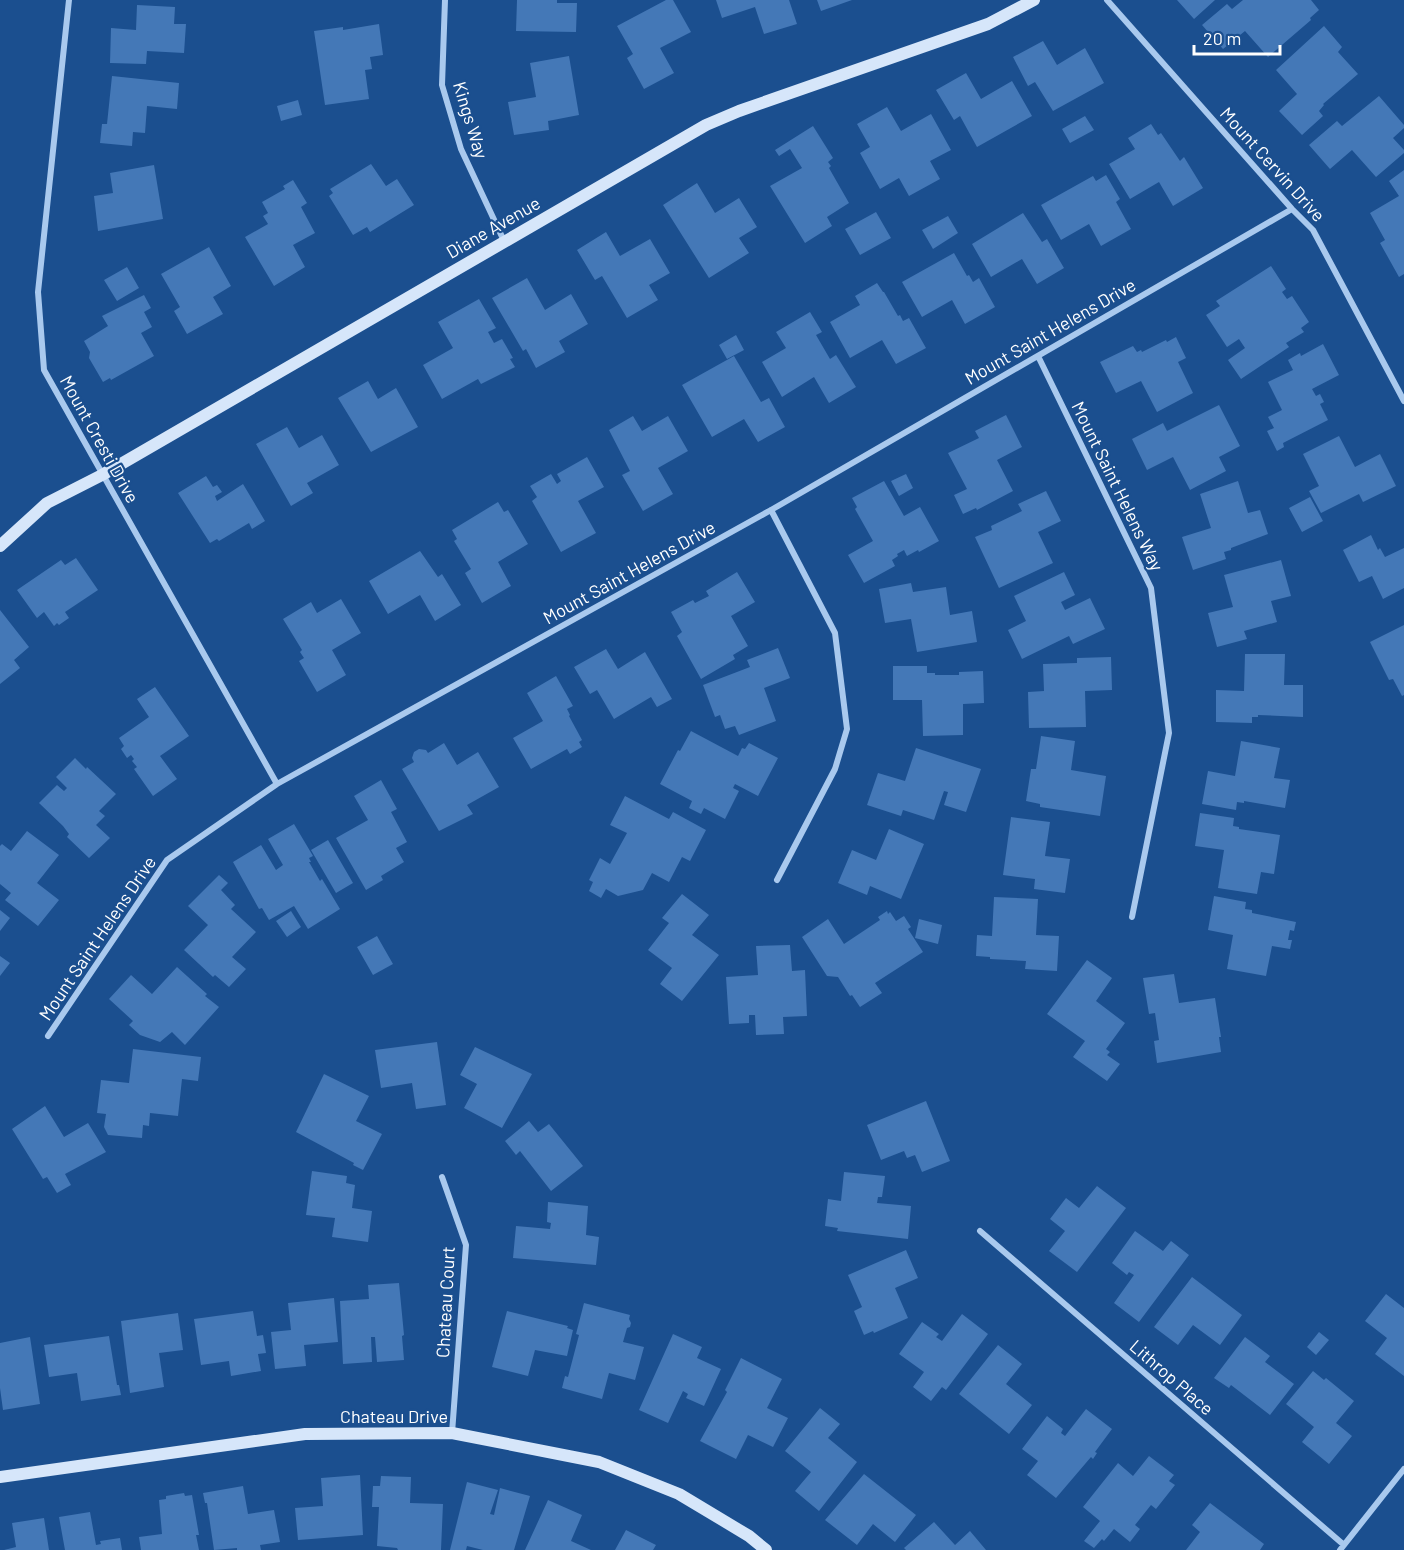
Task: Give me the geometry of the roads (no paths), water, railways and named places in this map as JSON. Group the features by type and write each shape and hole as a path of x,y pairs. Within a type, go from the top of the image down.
{"street":[{"name":"Mount Cresti Drive","path":"69,0 38,292 44,370 277,784"},
{"name":"Kings Way","path":"445,0 442,85 461,149 504,241"},
{"name":"Diane Avenue","path":"0,546 47,503 102,475 706,125 988,24 1034,0"},
{"name":"Mount Cervin Drive","path":"1107,0 1313,230 1404,401"},
{"name":"Mount Saint Helens Drive","path":"48,1036 167,860 277,784 771,510 1292,209"},
{"name":"Mount Saint Helens Way","path":"1038,356 1151,588 1169,733 1132,916"},
{"path":"771,510 835,633 847,729 835,770 777,880"},
{"name":"Chateau Court","path":"442,1177 466,1245 452,1432"},
{"name":"Lithrop Place","path":"980,1231 1342,1547"},
{"name":"Chateau Drive","path":"0,1477 305,1434 452,1432 599,1462 679,1494 749,1536 766,1550"},
{"path":"1342,1547 1404,1469"}]}
